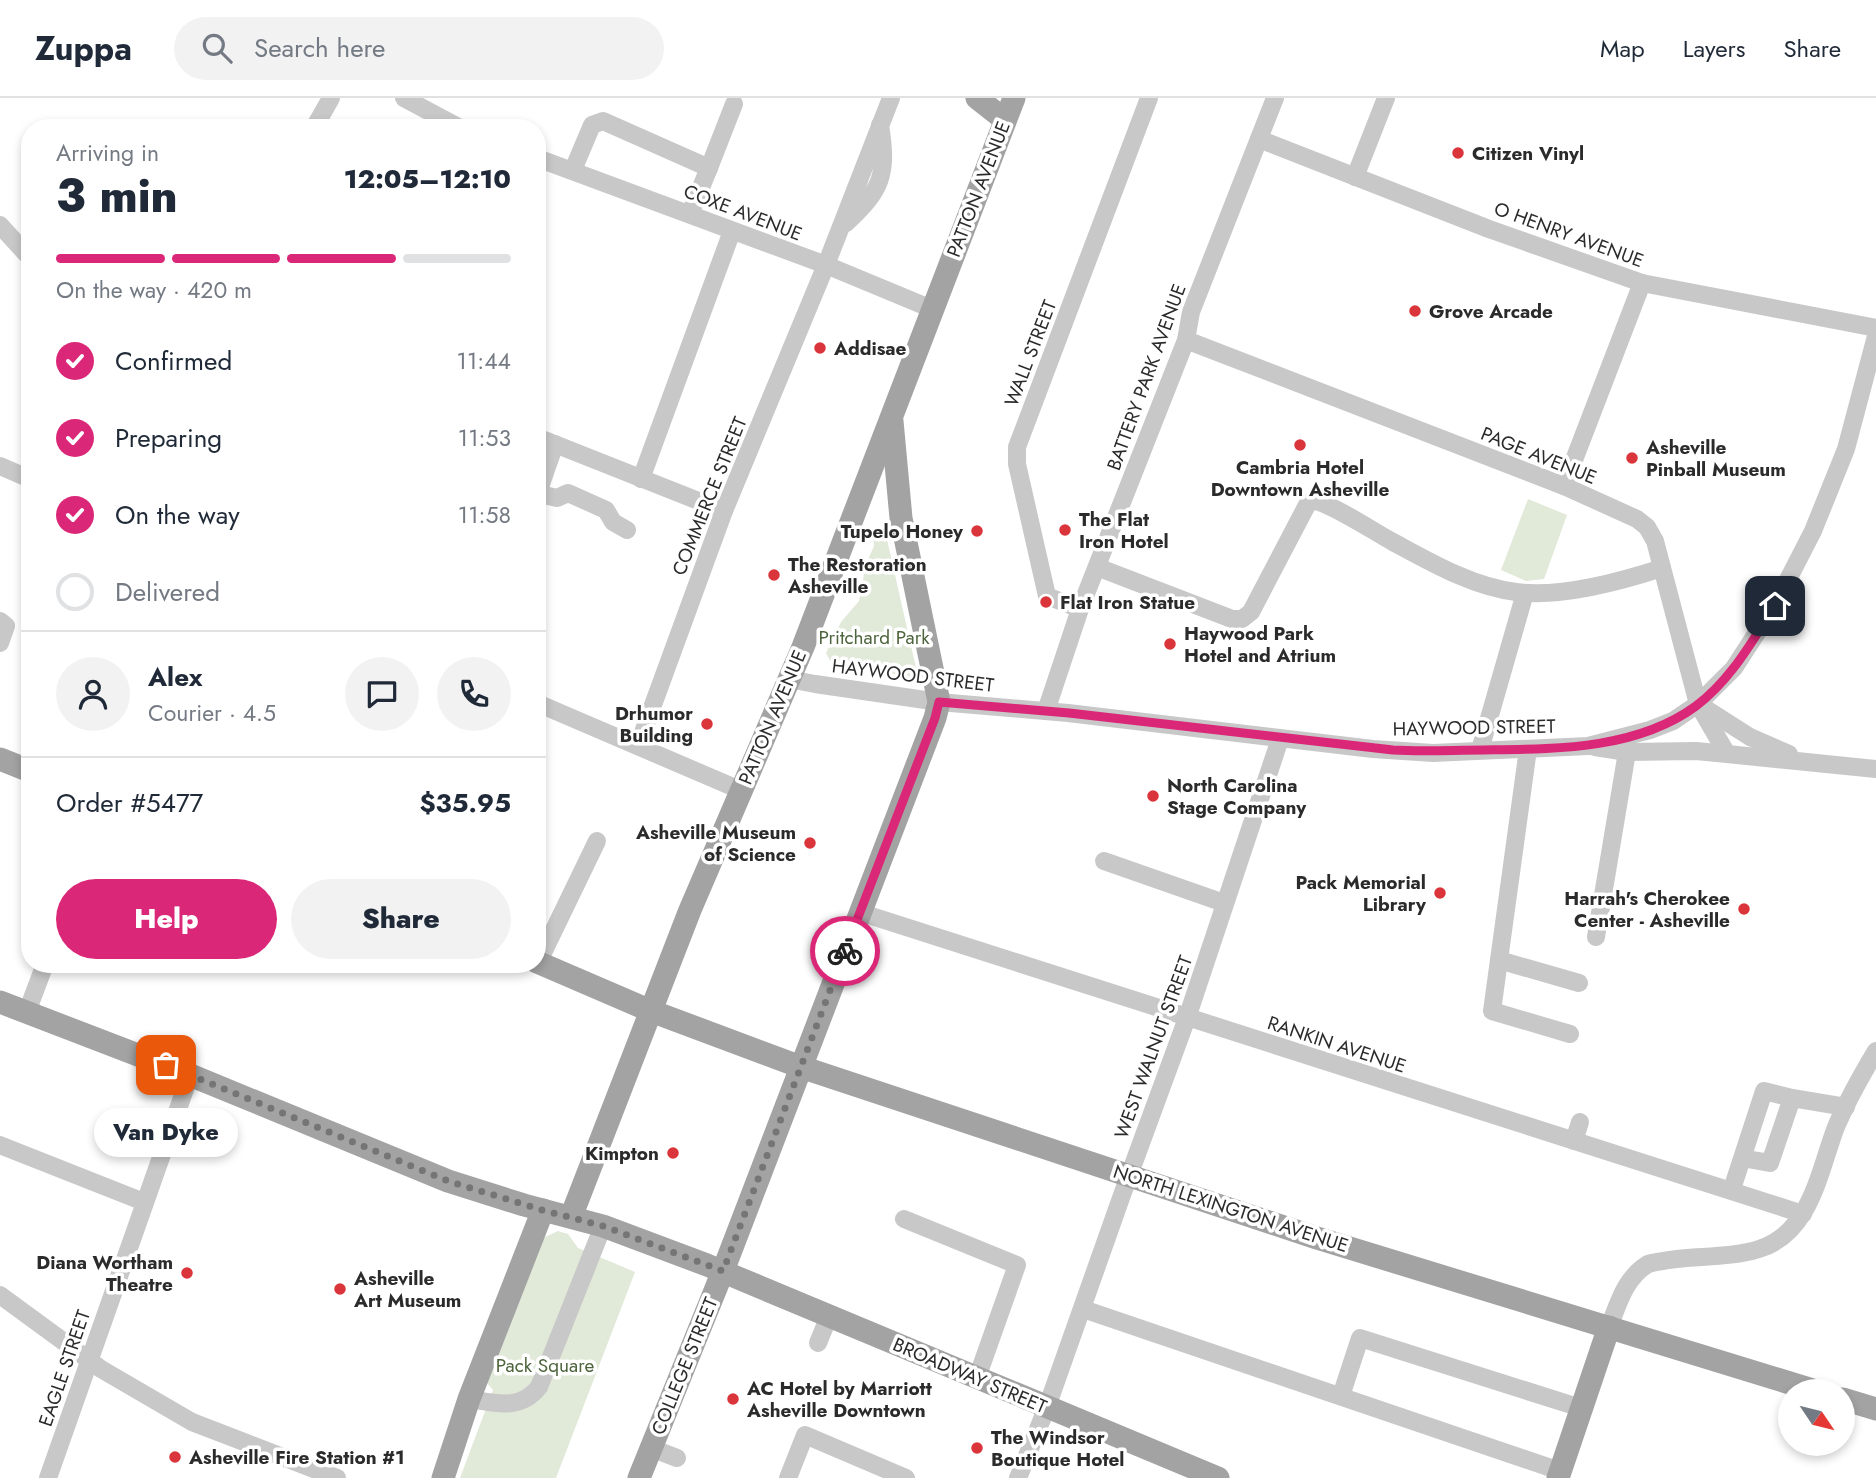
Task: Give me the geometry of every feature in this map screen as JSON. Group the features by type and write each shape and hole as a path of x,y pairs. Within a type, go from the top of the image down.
{"main road":[{"path":"977,98 1005,120"},
{"name":"PATTON AVENUE","path":"571,1217 740,790 789,679 1014,98"},
{"name":"COLLEGE STREET","path":"639,1478 723,1271 939,702 901,519 892,415"},
{"path":"0,759 21,767"},
{"name":"NORTH LEXINGTON AVENUE","path":"546,965 651,1011 801,1067 1317,1238 1778,1379"},
{"name":"BROADWAY STREET","path":"0,1002 190,1074 448,1181 603,1226 723,1271 1219,1478"},
{"path":"443,1478 469,1399 542,1210"},
{"path":"1559,1474 1609,1327"},
{"path":"1855,1403 1876,1409"}],"street":[{"path":"319,119 331,98"},
{"path":"405,98 444,119"},
{"name":"COMMERCE STREET","path":"638,746 724,511 827,265 891,98"},
{"name":"WALL STREET","path":"1080,609 1047,596 1017,464 1017,447 1149,98"},
{"name":"BATTERY PARK AVENUE","path":"1046,711 1080,609 1186,340 1191,312 1275,98"},
{"path":"1355,177 1386,98"},
{"path":"690,214 734,104"},
{"path":"573,170 592,125 603,121 709,168"},
{"name":"O HENRY AVENUE","path":"1259,139 1489,229 1642,283 1876,328"},
{"name":"COXE AVENUE","path":"546,161 827,265 932,309"},
{"path":"0,225 21,248"},
{"path":"641,479 732,231"},
{"path":"1564,486 1642,283"},
{"name":"HAYWOOD STREET","path":"789,679 939,702 1433,753 1588,746 1662,726 1698,704 1734,668 1775,606 1813,531 1846,449 1876,336"},
{"name":"PAGE AVENUE","path":"1186,340 1564,486 1637,519 1647,527 1655,541 1698,704 1727,754"},
{"path":"546,440 724,511"},
{"path":"546,470 555,444"},
{"path":"0,466 21,475"},
{"path":"546,495 557,498 568,493 606,510 612,522 627,530"},
{"path":"1097,567 1224,616 1242,619 1251,612 1312,499 1440,566 1496,588 1525,593 1556,592 1633,577 1662,568"},
{"path":"1480,750 1525,593"},
{"path":"0,621 6,626 0,643"},
{"path":"1698,704 1750,737 1805,760"},
{"path":"546,707 740,790"},
{"name":"WEST WALNUT STREET","path":"1018,1478 1047,1407 1187,1018 1280,739"},
{"path":"1588,746 1627,752 1696,751 1876,769"},
{"path":"1528,749 1492,1012 1570,1034"},
{"path":"1596,937 1627,752"},
{"path":"546,946 597,841"},
{"path":"1104,861 1224,903"},
{"name":"RANKIN AVENUE","path":"859,912 1732,1189 1803,1214"},
{"path":"1499,960 1579,983"},
{"path":"27,1012 42,973"},
{"path":"1609,1327 1628,1281 1636,1271 1648,1264 1758,1249 1785,1236 1803,1214 1815,1191 1837,1126 1876,1051"},
{"name":"EAGLE STREET","path":"48,1478 190,1074"},
{"path":"1732,1189 1764,1091 1846,1108"},
{"path":"1742,1157 1770,1163 1792,1098"},
{"path":"1574,1141 1580,1122"},
{"path":"0,1146 144,1202"},
{"path":"904,1219 1017,1265 978,1378"},
{"path":"469,1399 515,1404 527,1399 539,1387 603,1226"},
{"path":"0,1295 90,1361 192,1422 337,1478"},
{"path":"1083,1309 1341,1396 1559,1474"},
{"path":"818,1343 829,1316"},
{"path":"1341,1396 1360,1338 1581,1408"},
{"path":"788,1478 805,1435 906,1478"},
{"path":"651,1448 677,1458"}],"green space":[{"path":"1528,499 1567,515 1544,579 1526,581 1501,570"},
{"name":"Pritchard Park","path":"886,535 916,668 910,676 833,666 826,653 841,622 859,601 866,564 874,546 873,537"},
{"name":"Pack Square","path":"558,1231 568,1234 578,1248 635,1272 556,1478 460,1478 493,1390 487,1383 488,1371 543,1238"}],"way so far":[{"path":"166,1065 448,1181 603,1226 723,1271 845,951"}],"place":[{"name":"Citizen Vinyl","path":"1458,153"},
{"name":"Grove Arcade","path":"1415,311"},
{"name":"Addisae","path":"820,348"},
{"name":"Cambria Hotel Downtown Asheville","path":"1300,445"},
{"name":"Asheville Pinball Museum","path":"1632,458"},
{"name":"The Flat Iron Hotel","path":"1065,530"},
{"name":"Tupelo Honey","path":"977,531"},
{"name":"The Restoration Asheville","path":"774,575"},
{"name":"Flat Iron Statue","path":"1046,602"},
{"name":"Haywood Park Hotel and Atrium","path":"1170,644"},
{"name":"Drhumor Building","path":"707,724"},
{"name":"North Carolina Stage Company","path":"1153,796"},
{"name":"Asheville Museum of Science","path":"810,843"},
{"name":"Pack Memorial Library","path":"1440,893"},
{"name":"Harrah's Cherokee Center - Asheville","path":"1744,909"},
{"name":"Van Dyke","path":"166,1065"},
{"name":"Kimpton","path":"673,1153"},
{"name":"Diana Wortham Theatre","path":"187,1273"},
{"name":"Asheville Art Museum","path":"340,1289"},
{"name":"AC Hotel by Marriott Asheville Downtown","path":"733,1399"},
{"name":"The Windsor Boutique Hotel","path":"977,1448"},
{"name":"Asheville Fire Station #1","path":"175,1457"}],"route":[{"path":"845,951 939,702 968,702 1373,749 1433,753 1588,746 1650,730 1673,721 1698,704 1734,668 1775,606"}]}
